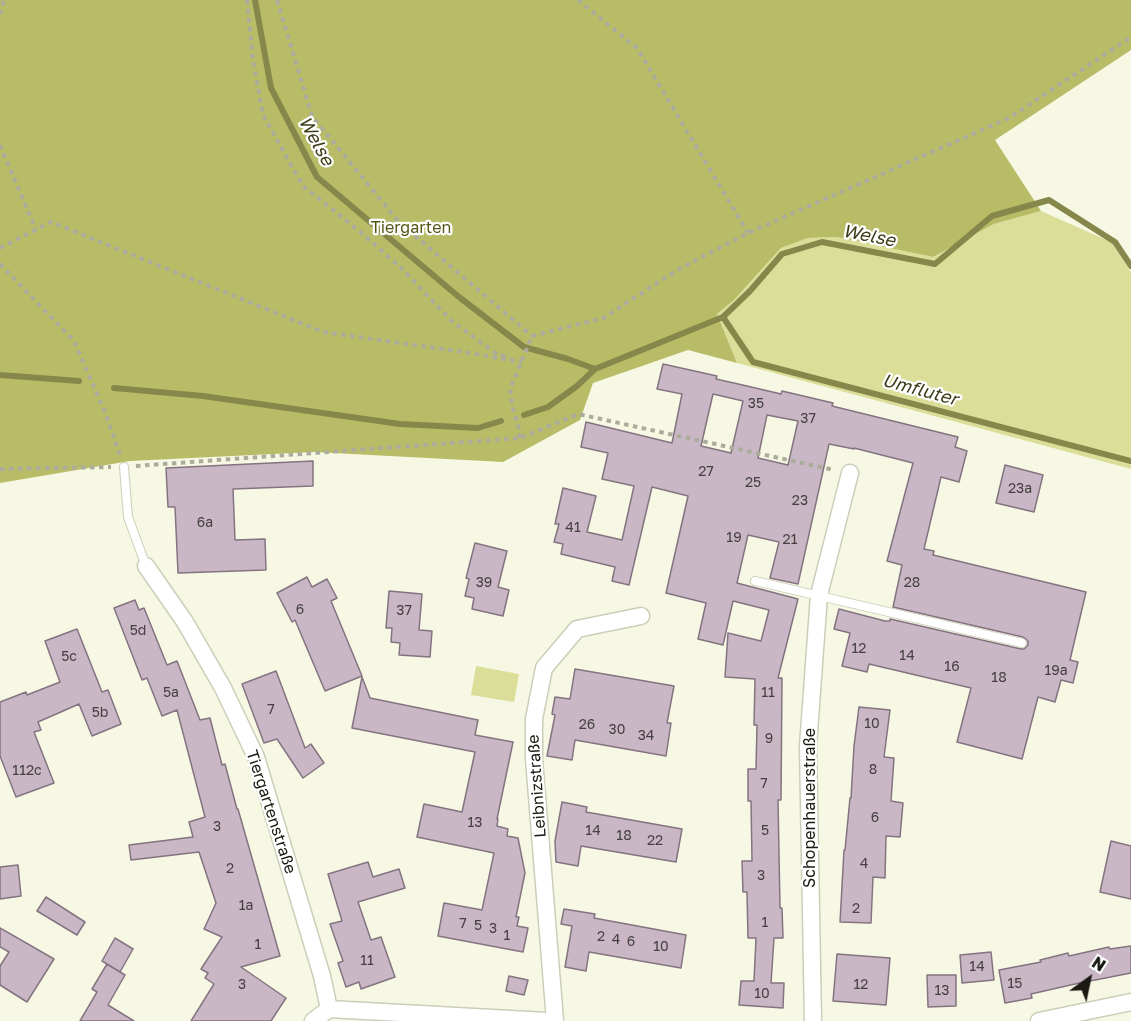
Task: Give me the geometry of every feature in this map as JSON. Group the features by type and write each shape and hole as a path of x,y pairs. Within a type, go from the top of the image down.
{"street":[{"name":"Schopenhauerstraße","path":"813,1021 808,746 819,595 850,473"},
{"name":"Tiergartenstraße","path":"146,566 185,622 222,688 256,757 322,976 329,1009"},
{"name":"Leibnizstraße","path":"555,1021 534,759 534,719 544,668 577,629 641,616"},
{"path":"1039,1021 1131,1002"},
{"path":"313,1021 329,1009 547,1021"}],"lane":[{"path":"124,467 128,517 146,566"},
{"path":"755,580 1022,643"}],"path":[{"path":"0,14 4,0"},
{"path":"247,0 252,60 263,115 303,186 399,266 453,322 497,354 522,362"},
{"path":"277,0 312,116 399,222 532,336"},
{"path":"578,0 637,48 748,233"},
{"path":"532,336 603,318 679,269 748,233 1009,118 1131,37"},
{"path":"0,145 36,230"},
{"path":"0,248 51,222 322,333 522,362"},
{"path":"0,264 74,341 105,412 124,467"},
{"path":"520,438 510,389 532,336"},
{"path":"0,469 124,467 520,438 578,414 850,473"}],"green space":[{"name":"Tiergarten","path":"0,0 1131,0 1131,50 995,140 1041,211 994,224 933,257 836,237 808,238 781,248 734,300 717,314 737,363 688,350 593,383 580,420 503,462 314,452 130,461 0,483"},
{"path":"1041,211 1111,242 1131,272 1131,469 737,363 717,314 734,300 781,248 808,238 836,237 933,257 994,224"},
{"path":"476,666 519,674 514,702 471,695"}],"building":[{"path":"663,364 781,394 782,391 833,403 832,406 958,437 955,447 967,451 959,482 941,477 924,549 934,551 933,555 1086,592 1070,660 1078,662 1073,683 1061,680 1055,702 1038,697 1022,759 957,742 971,688 869,664 867,672 842,666 850,633 834,629 839,609 885,621 890,621 890,619 1021,649 1028,645 1028,641 1023,637 893,607 902,565 887,561 913,463 829,444 798,584 770,578 779,542 748,535 737,583 798,599 778,678 782,678 781,800 778,800 780,908 782,908 783,938 774,938 771,983 784,983 783,1008 739,1005 741,981 754,981 756,938 748,938 747,892 743,892 742,861 752,861 748,769 756,769 757,725 754,725 755,679 725,677 728,633 761,641 769,610 733,601 723,645 698,639 706,603 666,593 688,496 652,487 629,585 612,581 615,567 561,554 563,544 554,542 559,524 555,524 563,488 596,496 587,532 622,540 634,486 602,479 608,453 581,447 586,422 672,443 682,394 657,389","holes":["713,394 743,401 731,453 701,446","767,415 798,421 788,465 758,458"]},
{"path":"313,461 313,486 233,489 235,540 265,539 266,570 178,573 175,507 168,507 166,468"},
{"path":"1005,465 1043,475 1034,512 996,503"},
{"path":"475,543 507,551 498,587 509,590 503,616 472,609 474,598 465,596 469,579 466,578"},
{"path":"307,577 312,587 327,579 337,598 331,601 362,676 325,691 295,620 292,622 277,593"},
{"path":"389,591 422,594 419,630 432,631 430,657 399,655 400,643 391,642 392,628 386,628"},
{"path":"135,600 139,610 144,608 167,665 177,661 200,720 210,718 222,765 225,764 280,956 241,967 286,998 271,1021 191,1021 214,984 205,978 208,973 201,969 222,937 204,929 216,903 199,852 131,860 129,845 193,837 189,822 205,817 177,710 162,716 147,678 142,680 114,608"},
{"path":"77,629 102,692 108,690 121,724 92,736 79,704 38,722 41,730 34,732 54,783 16,797 0,756 0,702 26,692 27,695 60,682 45,641"},
{"path":"575,669 674,686 667,723 671,723 666,756 575,740 572,760 547,756 555,715 552,714 555,697 570,699"},
{"path":"276,671 305,748 311,744 324,763 303,778 277,739 264,743 242,684"},
{"path":"362,677 370,698 478,720 475,735 513,742 497,826 508,829 507,836 518,838 525,873 516,917 519,917 517,926 528,928 523,952 438,936 444,903 482,910 494,853 417,837 424,804 462,812 475,752 352,728"},
{"path":"859,707 890,710 884,757 894,758 891,801 903,803 900,837 886,836 885,878 873,877 871,923 840,922 844,850"},
{"path":"562,802 587,807 586,812 682,829 676,862 581,846 578,866 556,862 555,841"},
{"path":"1111,841 1131,846 1131,899 1100,892"},
{"path":"368,862 373,877 399,869 405,888 358,902 371,940 381,937 395,977 361,989 359,982 346,987 338,963 343,961 330,924 342,921 328,874"},
{"path":"18,865 21,896 0,899 0,867"},
{"path":"46,897 85,922 77,935 37,911"},
{"path":"564,909 595,914 594,918 686,935 681,968 589,952 586,971 565,967 572,926 561,924"},
{"path":"0,928 54,959 27,1002 0,985 0,966 9,952 0,947"},
{"path":"115,938 133,949 120,972 102,961"},
{"path":"1131,946 1131,973 1031,994 1032,998 1005,1003 999,970 1041,962 1040,960 1068,953 1069,956 1109,947 1110,949"},
{"path":"991,952 994,980 962,983 960,955"},
{"path":"837,954 890,958 886,1005 833,1001"},
{"path":"107,964 125,975 108,1005 134,1021 80,1021 97,992 92,989"},
{"path":"927,975 956,975 956,1006 928,1007"},
{"path":"509,976 528,980 524,995 506,991"}],"waterway":[{"name":"Welse","path":"255,0 271,88 317,177 459,297 524,347 595,369 723,317 750,291 782,254 822,242 935,264 992,216 1049,200 1115,242 1131,266"},
{"name":"Umfluter","path":"723,317 753,362 1131,461"},
{"name":"Welse","path":"524,415 548,407 577,386 595,369"},
{"name":"Welse","path":"0,375 79,381"},
{"name":"Welse","path":"114,388 203,396 400,424 478,428 501,421"}]}
